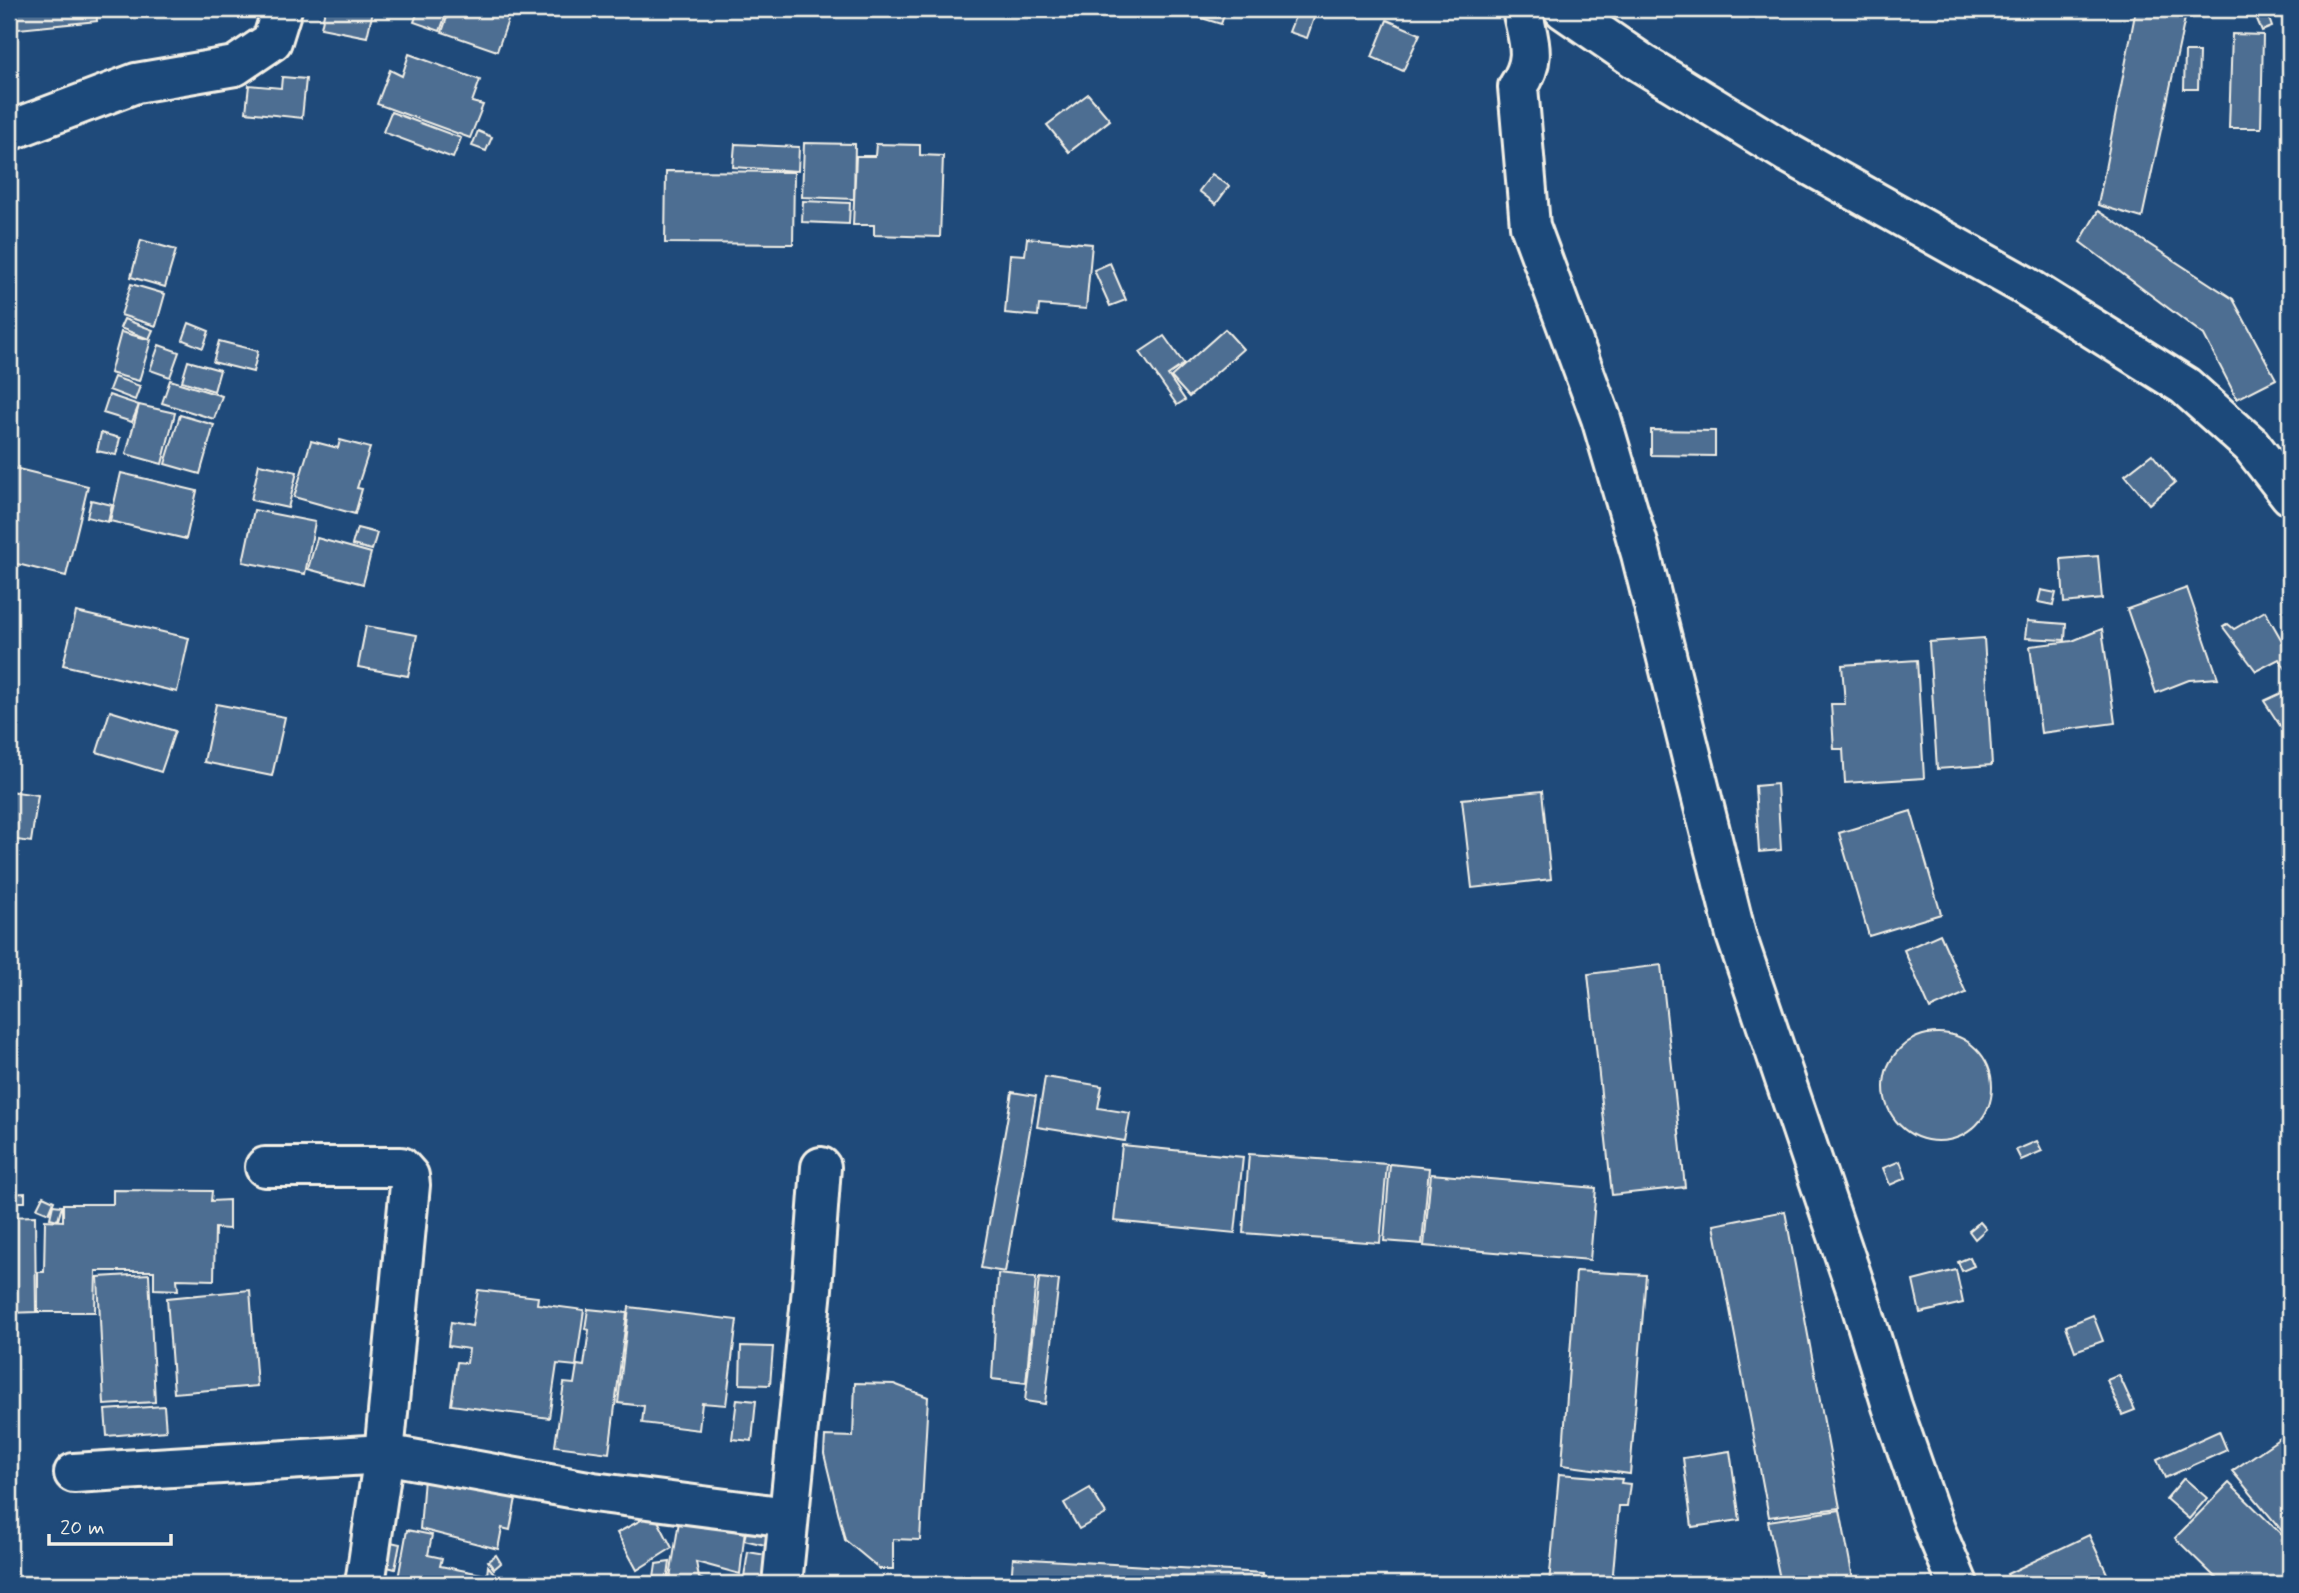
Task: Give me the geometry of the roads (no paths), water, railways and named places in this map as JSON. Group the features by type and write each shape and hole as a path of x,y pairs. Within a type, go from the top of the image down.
{"street":[{"path":"9,131 136,83 235,66 272,41 282,9"},
{"path":"1522,9 1531,55 1526,74 1518,87 1530,226 1605,431 1641,554 1736,935 1858,1295 1892,1406 1935,1529 1958,1584"},
{"path":"1563,9 1643,64 1788,153 2022,284 2185,386 2250,445 2290,495"},
{"path":"265,1167 401,1167 409,1176 384,1454 365,1584"},
{"path":"782,1584 812,1289 821,1167"},
{"path":"74,1473 384,1454 593,1492 789,1517"}]}
